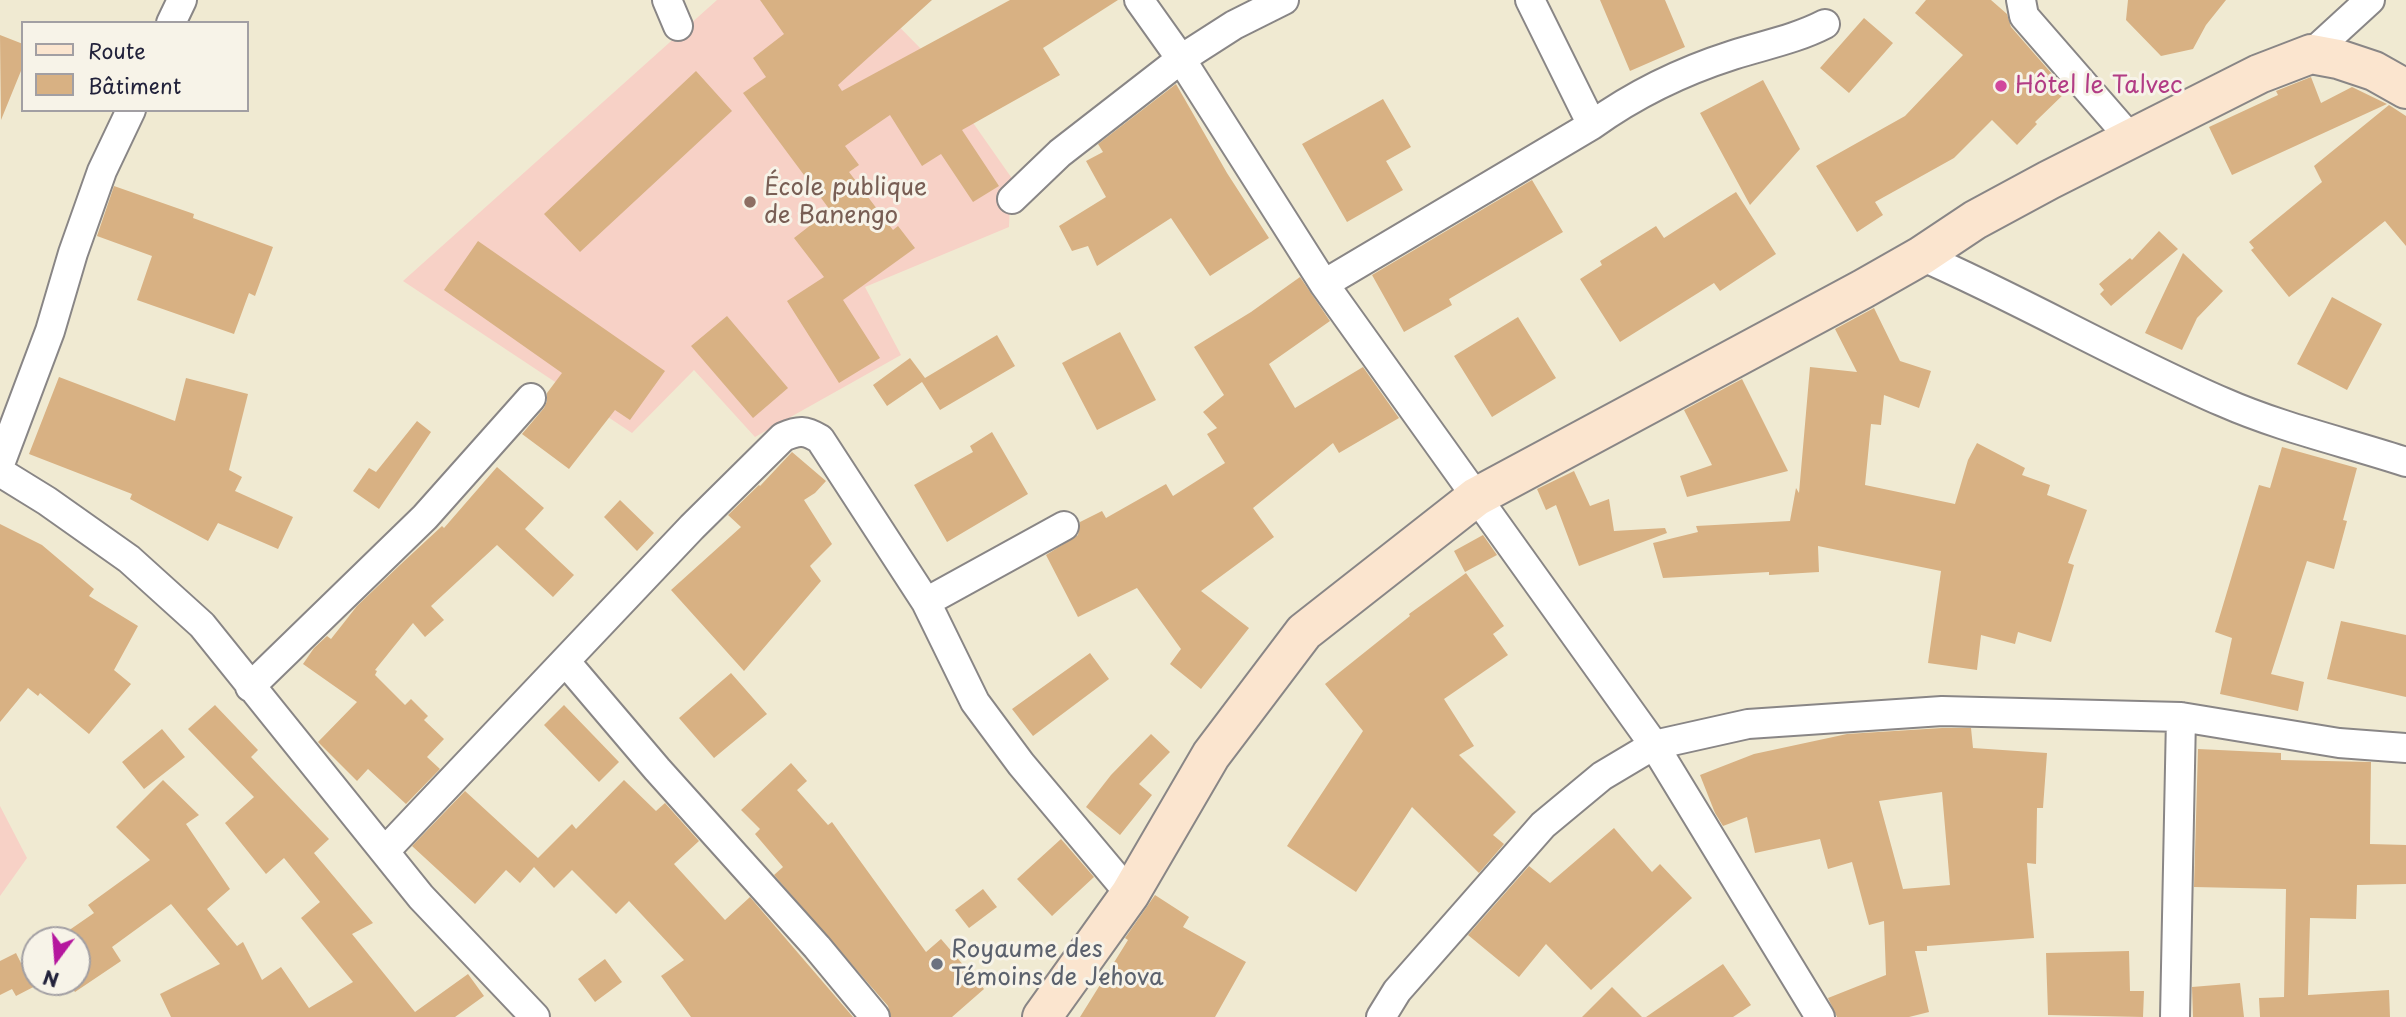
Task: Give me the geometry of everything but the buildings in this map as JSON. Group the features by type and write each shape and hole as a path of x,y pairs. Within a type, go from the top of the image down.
{"street":[{"path":"172,21 181,0"},
{"path":"667,0 678,26"},
{"path":"1139,0 1181,59 1324,284 1654,745 1820,1017"},
{"path":"1012,199 1060,153 1181,59 1234,25 1284,0"},
{"path":"1530,0 1592,125"},
{"path":"2021,0 2024,16 2132,140"},
{"path":"1042,1017 1130,894 1211,755 1304,632 1476,497 1921,256 1975,220 2049,180 2259,74 2311,54 2370,0"},
{"path":"1324,284 1592,125 1623,103 1656,86 1733,55 1805,34 1825,23"},
{"path":"2311,54 2338,59 2374,71 2406,89"},
{"path":"0,464 50,331 73,253 98,183 130,112"},
{"path":"1921,256 1985,284 2086,337 2224,403 2270,421 2406,462"},
{"path":"250,687 425,517 531,398"},
{"path":"385,851 701,518 783,437 797,430 808,432 820,439 926,602 975,702 1021,764 1130,894"},
{"path":"0,472 47,500 129,559 202,625 421,897 535,1017"},
{"path":"926,602 1064,526"},
{"path":"565,661 657,769 817,947 875,1017"},
{"path":"1381,1017 1397,991 1543,825 1602,776 1654,745 1748,724 1942,710 2182,716 2339,743 2406,748"},
{"path":"2175,1017 2182,716"}],"shaded area":[{"name":"École publique de Banengo","path":"717,0 873,0 922,50 1011,177 1009,227 865,287 901,355 755,437 694,370 632,433 403,281"},
{"path":"0,806 27,858 0,896"}],"place":[{"name":"Hôtel le Talvec","path":"2001,86"},
{"name":"École publique de Banengo","path":"750,202"},
{"name":"Royaume des Témoins de Jehova","path":"937,964"}]}
